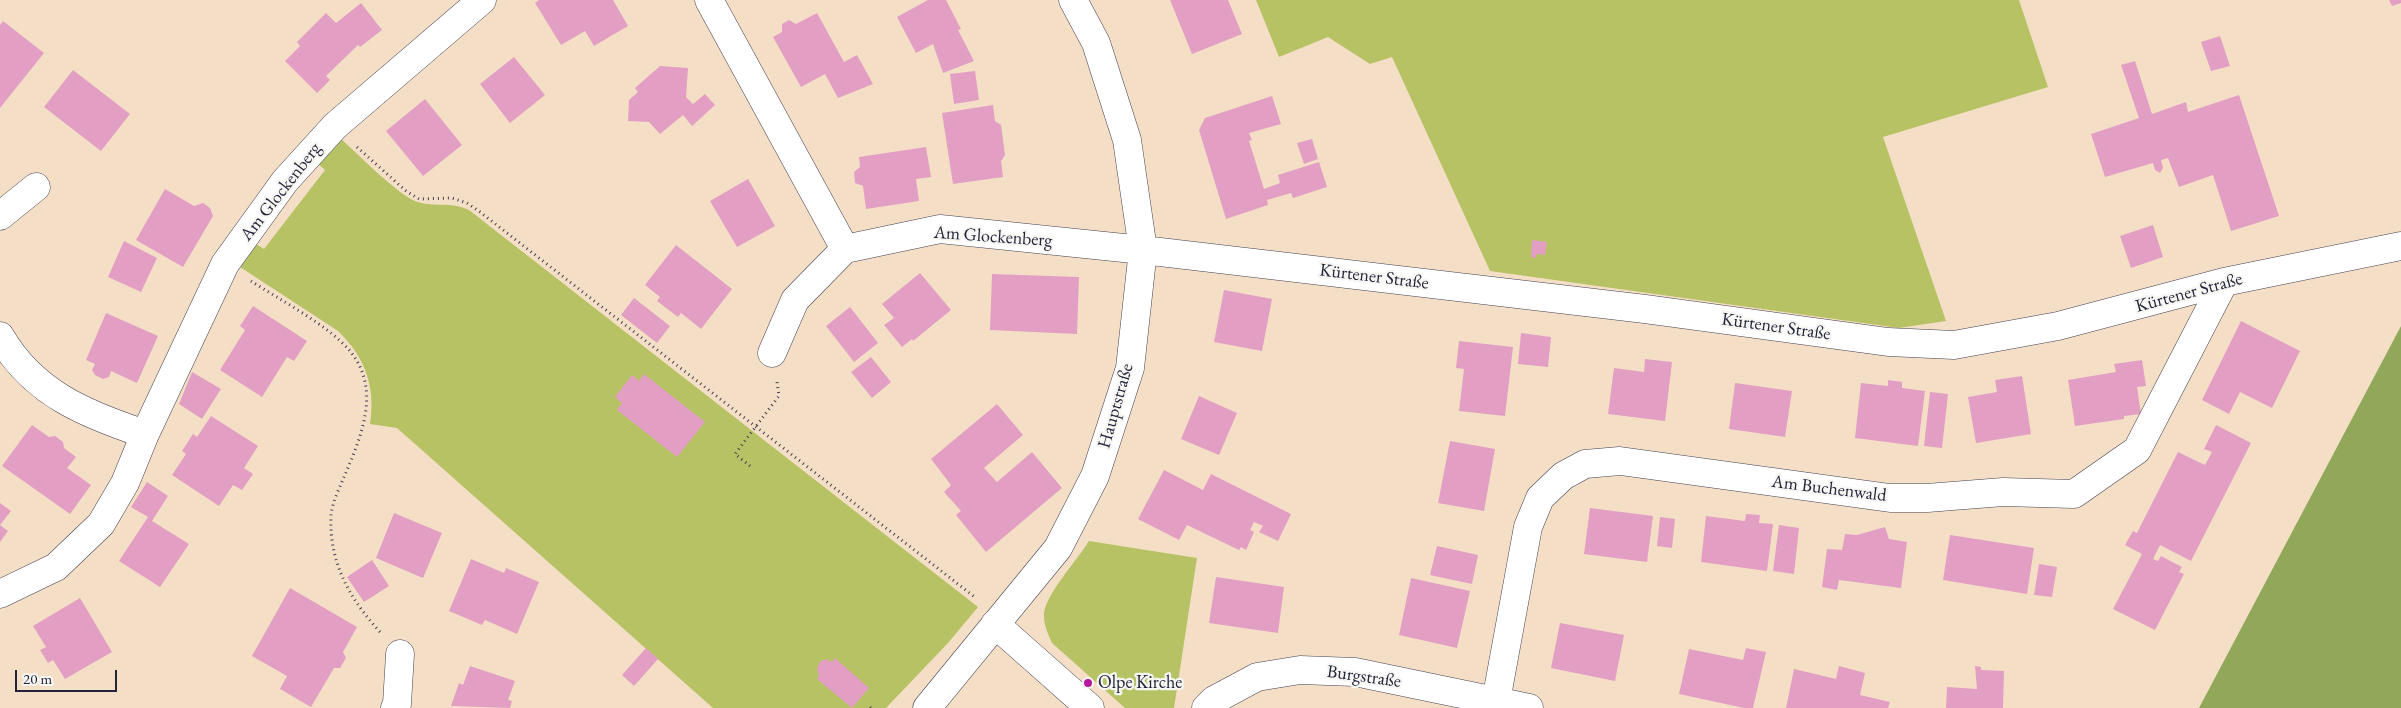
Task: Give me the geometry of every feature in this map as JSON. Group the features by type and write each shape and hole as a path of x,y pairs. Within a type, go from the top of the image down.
{"street":[{"name":"Am Glockenberg","path":"0,594 56,567 101,524 125,483 145,434 225,264 285,181 335,126 482,0"},
{"path":"709,0 846,249 795,300 772,353"},
{"name":"Hauptstraße","path":"927,708 1058,548 1095,476 1130,368 1143,250 1127,140 1096,43 1073,0"},
{"path":"0,216 36,187"},
{"name":"Am Glockenberg","path":"846,249 940,229 1143,250"},
{"name":"Kürtener Straße","path":"1143,250 1645,309 1888,342 1954,345 2058,326 2224,282 2401,246"},
{"name":"Am Buchenwald","path":"1496,700 1528,527 1540,498 1563,476 1585,464 1620,461 1890,498 1927,498 2003,492 2074,494 2138,450 2224,282"},
{"path":"0,336 24,370 53,394 95,418 145,434"},
{"path":"996,624 1090,708"},
{"path":"395,708 398,704 400,654"},
{"name":"Burgstraße","path":"1206,708 1214,700 1257,677 1300,670 1355,672 1529,708"}],"path":[{"path":"335,126 406,191 418,199 452,198 467,203 480,212 984,604 996,624"},
{"path":"225,264 332,334 350,351 362,372 366,385 366,415 362,434 338,491 331,514 332,547 342,579 358,605 400,654"},
{"path":"750,466 735,454 779,396 772,353"}],"green space":[{"path":"1256,0 2019,0 2048,87 1883,137 1946,321 1899,328 1490,271 1392,57 1370,64 1328,37 1279,57"},
{"path":"340,138 387,182 407,197 422,203 462,207 469,210 978,607 948,643 886,708 713,708 397,428 370,424 370,385 362,362 347,341 338,331 240,267 256,244 264,249 325,170 317,163"},
{"path":"2401,326 2401,708 2199,708"},
{"path":"1089,541 1197,558 1174,708 1125,708 1052,643 1044,621 1046,605 1056,587"}],"building":[{"path":"539,0 613,0 628,26 594,46 585,31 561,45 535,3"},
{"path":"928,0 946,0 961,29 958,30 974,61 943,73 933,44 916,53 897,17"},
{"path":"1170,0 1228,0 1242,34 1192,54"},
{"path":"2389,0 2401,0 2401,3 2392,6"},
{"path":"361,3 382,30 360,47 358,45 326,76 330,80 317,93 285,61 300,46 297,42 326,13 336,23"},
{"path":"817,13 844,62 857,55 873,84 838,98 825,74 801,87 773,37 782,32 782,24 789,20 796,24"},
{"path":"3,21 44,53 0,108 0,25"},
{"path":"2220,36 2230,66 2211,71 2201,42"},
{"path":"514,57 545,95 510,123 480,84"},
{"path":"2135,61 2152,114 2186,102 2188,112 2239,95 2279,216 2231,231 2213,175 2179,187 2168,158 2161,160 2163,168 2160,173 2155,170 2153,163 2105,177 2091,134 2139,118 2121,65"},
{"path":"660,66 688,68 686,97 693,104 705,94 715,105 692,126 683,115 660,134 649,122 628,121 629,100 638,92 635,88"},
{"path":"73,70 130,114 101,151 44,107"},
{"path":"975,71 979,100 954,104 950,74"},
{"path":"1272,96 1281,124 1249,133 1252,140 1249,141 1264,189 1280,183 1278,175 1319,162 1327,187 1293,198 1291,193 1267,200 1268,205 1226,219 1199,130 1205,118"},
{"path":"425,99 462,145 423,176 386,131"},
{"path":"993,105 995,121 1001,125 1005,155 1001,161 1003,177 953,184 942,113"},
{"path":"1312,139 1318,159 1304,164 1297,143"},
{"path":"926,147 931,177 916,179 919,201 866,209 863,186 855,183 854,172 860,167 859,157"},
{"path":"748,179 775,226 737,247 710,201"},
{"path":"165,189 194,206 203,203 210,208 213,216 183,267 136,240"},
{"path":"2153,225 2163,257 2131,268 2120,236"},
{"path":"1532,240 1547,242 1545,255 1536,254 1536,258 1531,257"},
{"path":"124,241 157,258 141,292 108,277"},
{"path":"676,245 732,289 701,329 681,313 678,317 657,301 660,297 645,285"},
{"path":"920,273 951,310 913,341 912,339 902,347 884,325 894,318 882,304"},
{"path":"992,274 1079,277 1077,334 990,330"},
{"path":"1224,290 1272,299 1262,351 1214,342"},
{"path":"634,298 670,326 657,343 621,315"},
{"path":"253,306 307,341 294,361 287,357 262,397 220,370 245,330 240,326"},
{"path":"850,307 878,343 854,362 826,326"},
{"path":"106,313 158,336 137,383 111,371 109,377 103,379 95,375 92,370 95,364 86,360"},
{"path":"2241,321 2300,351 2272,408 2240,392 2229,414 2202,400"},
{"path":"1521,333 1551,337 1548,367 1518,364"},
{"path":"1459,341 1513,347 1505,416 1459,411 1464,369 1456,368"},
{"path":"871,357 891,382 872,398 851,372"},
{"path":"1645,359 1672,362 1665,421 1608,414 1614,368 1644,372"},
{"path":"2142,360 2146,386 2137,387 2141,414 2124,416 2124,419 2075,426 2068,380 2116,372 2114,364"},
{"path":"192,372 221,389 202,419 179,404"},
{"path":"644,374 705,422 677,457 617,410 622,403 615,397 632,375 639,381"},
{"path":"2022,376 2031,434 1976,443 1968,397 1997,392 1995,380"},
{"path":"1888,380 1902,382 1902,388 1925,391 1918,446 1855,438 1861,383 1888,386"},
{"path":"1735,383 1792,391 1785,437 1729,429"},
{"path":"1930,392 1948,394 1942,448 1924,446"},
{"path":"1199,396 1237,413 1219,455 1181,439"},
{"path":"997,404 1023,435 984,468 997,482 1032,452 1062,488 986,552 956,515 961,511 944,492 951,485 931,459"},
{"path":"211,416 258,446 244,468 253,474 242,490 233,485 219,506 172,475 186,454 182,451 193,434 197,437"},
{"path":"32,425 49,437 55,436 63,442 64,448 76,457 67,468 91,485 70,514 2,466"},
{"path":"2216,425 2251,443 2191,561 2160,545 2153,559 2158,561 2161,556 2182,567 2179,572 2184,574 2155,630 2113,609 2142,554 2125,545 2133,531 2137,533 2178,452 2205,465 2212,452 2204,449"},
{"path":"1450,441 1495,449 1484,511 1438,503"},
{"path":"1164,470 1203,490 1211,474 1291,514 1278,541 1259,532 1263,526 1254,522 1250,530 1254,532 1246,550 1241,547 1239,550 1187,525 1179,540 1138,519"},
{"path":"147,482 168,496 152,521 189,544 160,587 119,561 148,517 131,507"},
{"path":"0,503 11,511 0,525"},
{"path":"1590,508 1653,516 1647,562 1584,554"},
{"path":"394,513 442,533 423,578 376,558"},
{"path":"1746,514 1760,515 1759,523 1773,524 1767,571 1701,562 1706,516 1745,521"},
{"path":"1660,517 1675,519 1672,548 1657,546"},
{"path":"0,525 8,531 0,542"},
{"path":"1779,525 1799,528 1794,574 1773,571"},
{"path":"1885,527 1889,539 1907,542 1901,588 1839,580 1837,590 1822,587 1827,549 1842,550 1845,534 1857,535"},
{"path":"1950,535 2034,548 2027,594 1943,580"},
{"path":"1437,546 1478,555 1472,584 1430,575"},
{"path":"471,559 504,573 506,568 539,582 517,634 485,620 482,625 449,611"},
{"path":"372,560 389,586 364,602 347,577"},
{"path":"2039,564 2057,567 2052,597 2034,595"},
{"path":"1216,577 1284,587 1278,633 1209,623"},
{"path":"1411,578 1470,591 1457,648 1399,635"},
{"path":"290,588 357,627 343,652 346,658 340,668 334,668 311,707 280,689 287,676 252,656"},
{"path":"80,598 112,652 65,679 53,660 48,663 40,650 46,647 33,626"},
{"path":"1560,623 1624,635 1615,681 1551,668"},
{"path":"646,648 658,659 634,686 622,675"},
{"path":"1746,648 1766,652 1753,708 1744,708 1679,694 1689,649 1743,660"},
{"path":"835,658 869,688 852,708 817,679 819,676 817,669 819,663 825,659 832,662"},
{"path":"470,666 515,681 508,700 512,701 510,708 451,706 459,683 463,685"},
{"path":"1839,666 1865,673 1860,695 1890,702 1888,708 1786,708 1794,669 1836,679"},
{"path":"1975,666 1981,667 1981,670 2004,671 2003,708 1946,708 1947,687 1977,689"}],"place":[{"name":"Olpe Kirche","path":"1088,683"}]}
